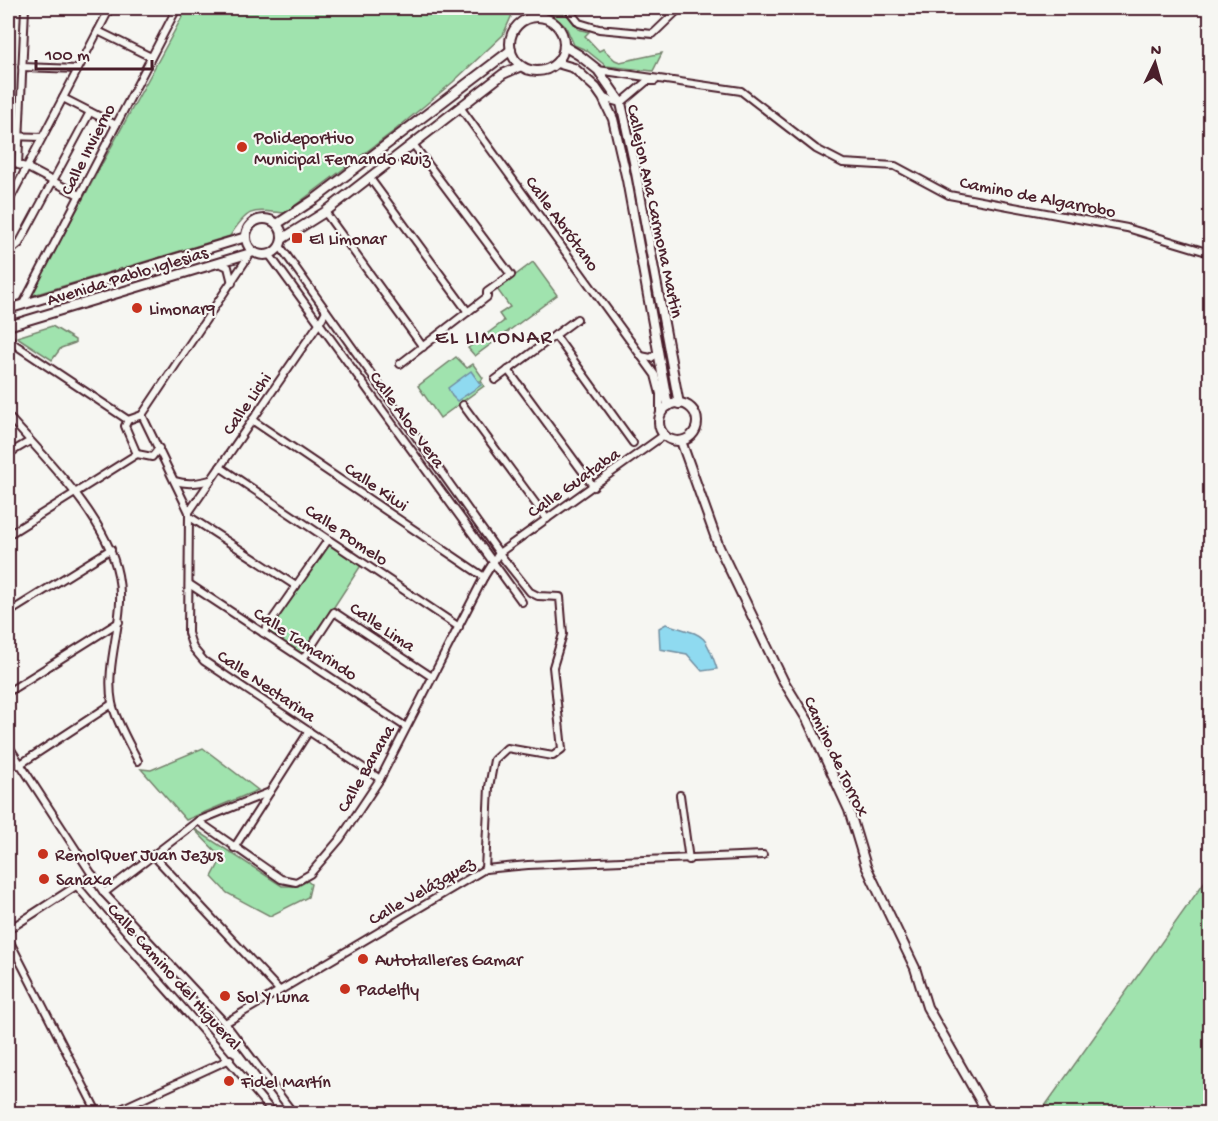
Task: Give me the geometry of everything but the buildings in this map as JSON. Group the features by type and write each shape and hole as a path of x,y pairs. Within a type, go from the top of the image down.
{"street":[{"path":"25,8 18,165 80,195"},
{"path":"8,203 110,8"},
{"name":"Calle Invierno","path":"23,304 177,8"},
{"path":"535,8 536,17"},
{"path":"567,8 579,23 598,29 653,34 680,8"},
{"path":"536,17 553,22 559,29 564,46 557,63 539,71 521,66 514,59 510,41 519,25 536,17"},
{"path":"98,31 151,57"},
{"name":"Callejon Ana Carmona Martin","path":"564,46 598,70 621,103 679,404"},
{"path":"277,224 315,199 511,50"},
{"name":"Callejon Ana Carmona Martin","path":"557,63 574,68 596,88 613,119 627,180 668,406"},
{"path":"281,242 281,231 277,224 264,219 257,220 247,230 246,237 252,253 269,254 281,242 325,212 503,74 521,66"},
{"path":"22,67 78,69"},
{"name":"Camino de Algarrobo","path":"598,70 741,91 816,149 843,164 895,166 949,195 1127,228 1210,253"},
{"name":"Camino de Algarrobo","path":"621,103 647,81 672,80"},
{"path":"63,98 116,124"},
{"path":"603,98 621,103"},
{"name":"Calle Abrótano","path":"460,107 655,375 660,394 660,417"},
{"path":"8,253 19,244 90,112"},
{"path":"8,136 42,137"},
{"path":"400,364 487,297 487,292 511,275 413,144"},
{"path":"369,177 468,312"},
{"path":"325,212 423,347"},
{"name":"Avenida Pablo Iglesias","path":"8,309 246,237"},
{"name":"Calle Aloe Vera","path":"281,242 326,311 499,553 530,592 538,596 560,597 563,634 553,667 562,749 553,756 507,748 494,760 489,787 485,868"},
{"path":"128,420 142,415 252,253"},
{"name":"Avenida Pablo Iglesias","path":"9,326 252,253"},
{"name":"Calle Aloe Vera","path":"269,254 522,602"},
{"path":"219,263 228,267 232,283"},
{"name":"Calle Lichi","path":"189,514 326,311"},
{"path":"495,380 577,319"},
{"path":"9,326 9,341 128,420"},
{"path":"555,335 633,443"},
{"path":"641,356 651,358 658,352"},
{"path":"508,370 594,487"},
{"path":"679,404 687,406 696,418 692,435 681,441 669,439 659,426 660,417 668,406 679,404"},
{"path":"463,405 547,519"},
{"name":"Calle Nectarina","path":"142,415 189,514 188,633 194,648 204,661 380,779"},
{"path":"8,416 75,491 111,549 119,578 119,622 110,670 112,704 138,761"},
{"path":"128,420 126,426 137,454"},
{"name":"Calle Kiwi","path":"252,420 484,577"},
{"name":"Calle Guataba","path":"499,553 664,435"},
{"path":"8,454 30,441"},
{"name":"Camino de Torrox","path":"681,441 719,547 783,680 808,721 849,810 866,866 915,968 927,1007 988,1113"},
{"path":"8,535 137,454 152,457 159,448"},
{"name":"Calle Pomelo","path":"220,467 459,627"},
{"path":"175,481 195,483 211,480"},
{"path":"189,514 296,586"},
{"path":"263,633 328,540"},
{"path":"8,613 111,549"},
{"name":"Calle Banana","path":"198,821 280,879 296,882 310,874 340,839 380,779 484,577 499,553"},
{"name":"Calle Tamarindo","path":"189,584 406,727"},
{"name":"Calle Lima","path":"303,659 334,612 432,677"},
{"path":"8,692 119,622"},
{"path":"19,765 112,704"},
{"path":"234,848 309,731"},
{"name":"Calle Camino del Higueral","path":"8,745 104,893 225,1023 294,1113"},
{"path":"104,893 198,821 270,792"},
{"path":"680,795 689,860"},
{"path":"153,855 279,990"},
{"name":"Calle Velázquez","path":"225,1023 485,868 763,855"},
{"path":"8,930 93,875"},
{"name":"Calle Camino del Higueral","path":"77,886 132,952 230,1059 274,1113"},
{"path":"8,938 98,1113"},
{"path":"110,1113 230,1059"}],"green space":[{"name":"Polideportivo Municipal Fernando Ruiz","path":"187,8 515,8 503,35 453,82 394,131 285,213 252,212 242,220 230,236 30,296"},
{"path":"545,8 562,8 578,29 589,32 585,36 599,51 603,49 620,62 662,53 653,71 606,66 586,50 574,45 566,27"},
{"path":"533,262 557,295 475,356 468,348 504,321 499,314 510,307 497,289"},
{"path":"52,326 75,340 75,343 61,348 52,360 17,337"},
{"path":"456,357 467,368 473,364 483,378 481,381 484,386 440,418 418,386"},
{"path":"329,543 362,564 302,656 266,632"},
{"path":"203,748 258,790 186,820 141,769 151,770"},
{"path":"193,828 282,886 298,886 307,881 311,884 308,897 270,916 227,893 212,877 222,858"},
{"path":"1210,874 1210,1113 1040,1113"}],"water":[{"path":"471,371 481,385 457,401 448,388"},
{"path":"666,624 700,636 709,647 717,669 702,671 687,654 660,649 659,628"}],"place":[{"name":"Polideportivo Municipal Fernando Ruiz","path":"242,147"},
{"name":"El Limonar","path":"297,238"},
{"name":"Limonar9","path":"137,308"},
{"name":"RemolQuer Juan Jezus","path":"43,854"},
{"name":"Sanaxa","path":"44,879"},
{"name":"Autotalleres Gamar","path":"363,959"},
{"name":"Padelfly","path":"345,989"},
{"name":"Sol Y Luna","path":"225,996"},
{"name":"Fidel Martín","path":"229,1081"}],"district":[{"name":"EL LIMONAR","path":"494,336"}]}
